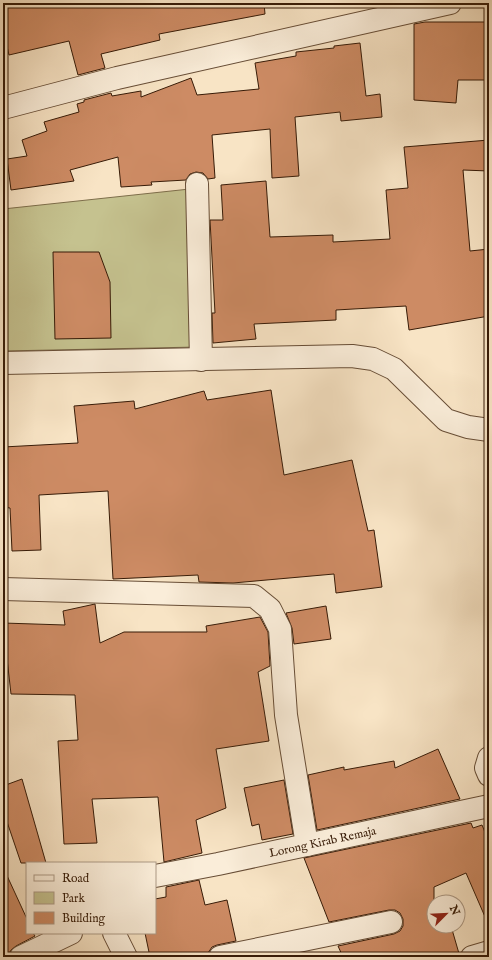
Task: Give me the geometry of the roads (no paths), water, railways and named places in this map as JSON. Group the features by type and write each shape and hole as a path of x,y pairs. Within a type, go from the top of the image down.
{"street":[{"path":"3,108 117,78 450,3"},
{"path":"197,184 201,360"},
{"path":"3,363 352,356 373,359 394,369 446,420 468,427 489,430"},
{"path":"3,589 254,596 263,602 270,609 280,630 286,715 307,845"},
{"path":"489,758 486,768 489,775"},
{"name":"Lorong Kirab Remaja","path":"156,876 489,806"},
{"path":"220,957 392,922"},
{"path":"21,957 69,934"},
{"path":"114,934 126,957"},
{"path":"472,957 489,952"}]}
